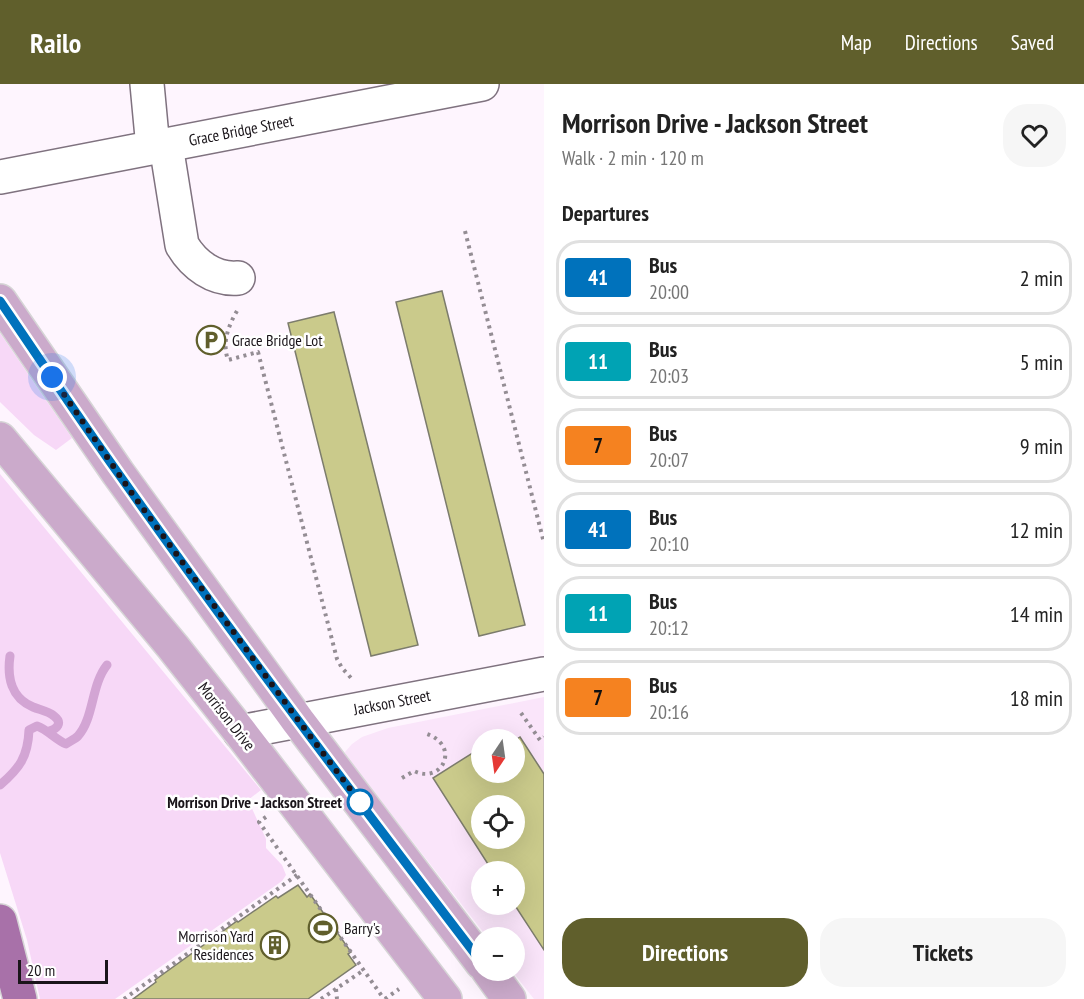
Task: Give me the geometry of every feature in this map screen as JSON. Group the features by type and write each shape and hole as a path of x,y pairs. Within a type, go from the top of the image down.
{"highway":[{"path":"0,921 20,999"}],"main road":[{"path":"0,301 118,473 298,720 471,948"},
{"name":"Morrison Drive","path":"0,439 240,732 445,999"},
{"path":"496,981 509,999"}],"street":[{"path":"147,84 182,245 189,256 203,269 217,277 238,278"},
{"name":"Grace Bridge Street","path":"0,177 482,84"},
{"name":"Jackson Street","path":"240,732 544,674"}],"path":[{"path":"465,231 544,543"},
{"path":"237,311 228,328 225,350 228,360 258,352 337,659 342,668 355,681"},
{"path":"521,713 540,740 544,737"},
{"path":"402,778 414,771 420,774 433,773 443,764 445,757 443,744 439,739 424,733"},
{"path":"267,816 259,822 385,999 399,988"},
{"path":"124,999 297,875"},
{"path":"321,999 364,970"},
{"path":"336,989 337,999"}],"shaded area":[{"path":"0,333 72,438 56,450 34,435 0,402"},
{"path":"0,474 261,790 248,800 266,839 266,848 282,865 286,875 282,881 115,999 40,999 27,940 0,853"},
{"path":"544,697 544,999 534,999 520,981 525,981 525,927 479,927 346,756 345,752 362,737 388,728"}],"building":[{"path":"442,291 525,625 479,636 396,302"},
{"path":"334,312 418,645 371,656 288,323"},
{"path":"525,745 544,774 544,950 521,915 525,915 525,861 486,861 478,849 525,849 525,795 471,795 471,838 433,778 471,754 471,783 525,783"},
{"name":"Morrison Yard Residences","path":"298,885 307,897 310,894 351,952 348,954 356,965 308,999 133,999 156,982 155,980 237,921"}],"waterway":[{"path":"10,656 9,672 15,692 26,703 49,713 58,721 56,727 49,731"},
{"path":"0,785 21,762 27,748 29,730 37,726 66,744 78,736 87,720 98,682 107,665"}],"bus line":[{"name":"41","path":"0,301 118,473 214,606 471,948"}],"place":[{"name":"Grace Bridge Lot","path":"211,340"},
{"name":"Morrison Drive - Jackson Street","path":"360,802"},
{"name":"Barry's","path":"323,928"},
{"name":"Morrison Yard Residences","path":"275,945"}],"route":[{"path":"52,377 131,492 360,802"}]}
